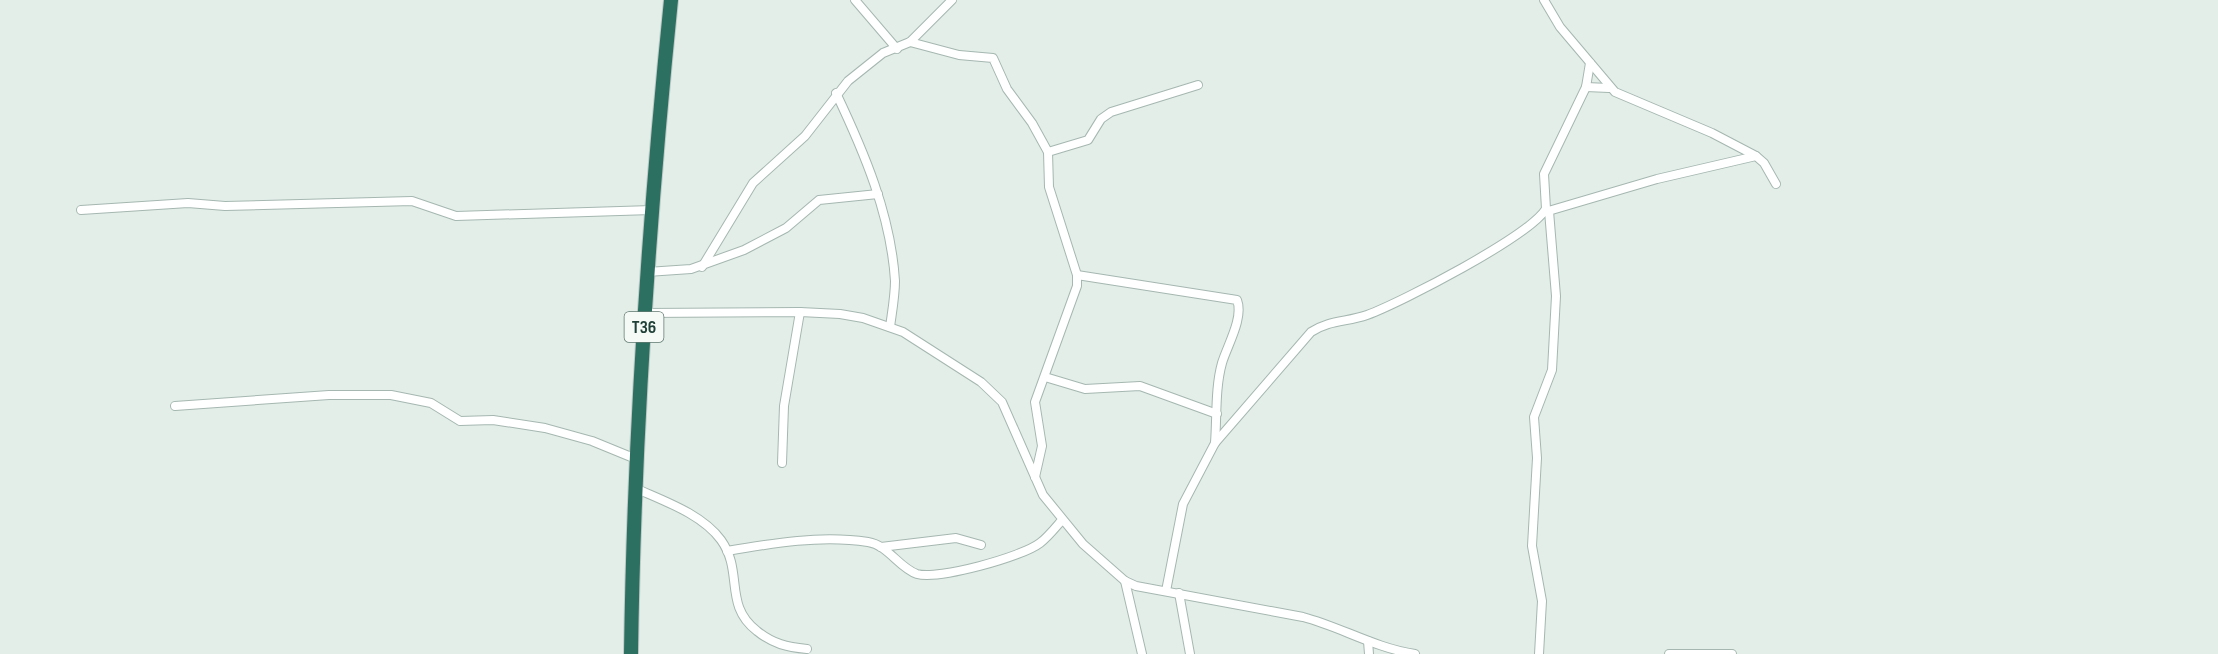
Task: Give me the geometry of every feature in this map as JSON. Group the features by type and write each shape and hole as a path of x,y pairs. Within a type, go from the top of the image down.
{"highway":[{"name":"T36","path":"631,654 636,459 644,313 671,0"}],"street":[{"path":"855,0 897,49"},
{"path":"702,267 753,183 806,136 819,121 836,93 878,56 910,42 952,0"},
{"path":"1544,0 1560,27 1608,88"},
{"path":"910,42 958,56 993,58 1006,89 1035,128 1048,152 1049,187 1077,275 1077,286 1035,402 1042,446 1035,478"},
{"path":"1539,654 1542,601 1532,546 1537,458 1534,417 1552,370 1556,296 1544,174 1586,87 1590,63"},
{"path":"1048,152 1088,140 1101,119 1111,112 1198,85"},
{"path":"1586,87 1608,88 1633,101 1712,133 1756,156 1764,163 1776,184"},
{"path":"836,93 864,153 878,195 895,284 890,327"},
{"path":"1166,591 1183,504 1215,443 1311,332 1329,322 1370,314 1424,290 1523,230 1546,211 1657,179 1756,156"},
{"path":"647,272 702,267 744,250 779,232 819,200 878,195"},
{"path":"81,210 188,203 234,206 412,201 456,216 652,210"},
{"path":"1077,275 1237,300 1239,305 1236,319 1220,375 1215,443"},
{"path":"782,463 784,406 800,312"},
{"path":"644,313 800,312 863,318 890,327 942,355 981,382 1002,402 1043,495 1083,544 1125,581 1136,586 1303,617 1368,641 1415,654"},
{"path":"1045,377 1085,389 1140,386 1217,414"},
{"path":"175,406 329,395 391,395 430,403 460,421 493,420 545,428 592,441 636,459"},
{"path":"635,488 674,506 705,525 727,550 734,574 738,610 746,622 772,642 807,649"},
{"path":"881,547 912,572 931,574 1004,560 1024,552 1040,543 1062,520"},
{"path":"727,550 790,540 863,542 881,547 956,538 981,545"},
{"path":"1125,581 1142,654"},
{"path":"1179,593 1190,654"},
{"path":"1368,641 1369,654"},
{"path":"1670,654 1732,654"}]}
